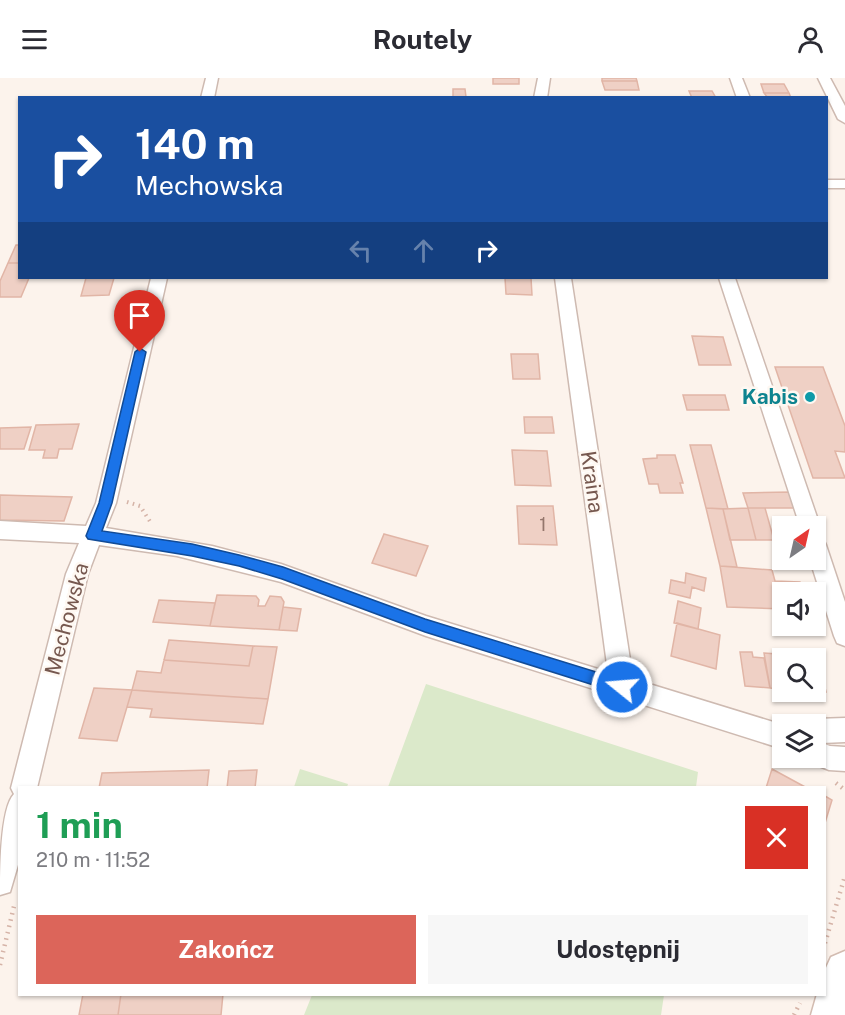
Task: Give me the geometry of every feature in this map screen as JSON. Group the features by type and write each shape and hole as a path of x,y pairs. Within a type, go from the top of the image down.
{"street":[{"path":"208,96 212,78"},
{"path":"540,96 544,78"},
{"path":"736,78 743,96"},
{"path":"824,78 845,119"},
{"path":"828,184 845,184"},
{"name":"Mechowska","path":"24,786 77,574 106,503 159,279"},
{"name":"Kraina","path":"563,279 622,687"},
{"path":"727,279 807,516"},
{"path":"0,530 46,531 93,536 192,550 239,560 283,573 425,626 772,731"},
{"path":"825,570 841,611 845,636"},
{"path":"826,731 845,730"},
{"path":"826,757 845,759"},
{"path":"9,888 18,819"},
{"path":"832,1015 845,971"}],"path":[{"path":"826,940 845,876"},
{"path":"0,965 9,888"}],"green space":[{"path":"426,684 698,772 696,786 388,786"},
{"path":"300,769 348,784 347,786 294,786"},
{"path":"311,996 664,996 661,1015 304,1015"}],"building":[{"path":"493,78 519,78 519,84 493,84"},
{"path":"602,78 636,78 637,81 602,81"},
{"path":"602,81 637,81 639,90 605,90"},
{"path":"761,84 784,84 789,93 764,93"},
{"path":"453,89 465,89 466,96 453,96"},
{"path":"689,91 712,91 715,96 691,96"},
{"path":"764,93 789,93 790,96 766,96"},
{"path":"16,245 18,245 18,263 8,263"},
{"path":"8,263 18,263 18,279 29,279 21,297 0,297 0,281"},
{"path":"86,279 114,279 109,295 81,296"},
{"path":"505,279 531,279 532,295 506,294"},
{"path":"692,336 723,337 731,365 699,365"},
{"path":"511,354 538,354 540,379 513,379"},
{"name":"Kabis","path":"775,367 823,367 845,426 845,452 835,451 845,478 813,478"},
{"path":"683,395 725,395 729,410 687,410"},
{"path":"524,417 552,417 554,433 525,433"},
{"path":"79,424 72,449 59,449 57,458 43,458 45,450 29,450 36,425"},
{"path":"31,427 24,449 0,449 0,428"},
{"path":"690,445 711,445 728,509 706,508"},
{"path":"512,450 547,451 551,486 515,485"},
{"path":"657,455 675,455 683,483 680,483 683,493 660,493 658,484 649,484 643,459 657,458"},
{"path":"791,492 796,508 748,508 743,493"},
{"path":"0,495 72,497 64,521 0,520"},
{"path":"517,506 553,506 557,545 519,544"},
{"path":"706,508 723,509 737,567 720,566"},
{"path":"748,508 756,540 730,540 723,509"},
{"path":"748,508 765,508 772,540 756,540"},
{"path":"384,534 428,546 416,576 372,563"},
{"path":"720,566 772,570 775,581 800,582 772,582 772,609 727,607"},
{"path":"686,573 706,578 704,591 692,587 690,598 669,593 671,580 685,583"},
{"path":"217,595 256,596 259,600 258,606 265,606 270,596 281,597 284,602 279,630 210,626"},
{"path":"159,600 215,603 210,626 153,622"},
{"path":"678,601 701,608 698,629 674,623"},
{"path":"283,607 301,609 297,631 279,630"},
{"path":"677,623 720,635 716,669 671,656"},
{"path":"169,640 253,646 249,666 164,660"},
{"path":"253,646 277,647 268,699 132,690 137,671 161,673 164,660 249,666"},
{"path":"740,652 752,652 753,657 764,658 770,688 745,686"},
{"path":"764,653 772,654 772,688 770,688"},
{"path":"94,688 132,690 117,741 79,738"},
{"path":"132,690 268,699 263,724 150,717 152,709 127,707"},
{"path":"772,769 803,786 767,786"},
{"path":"209,770 207,786 99,786 102,773"},
{"path":"257,770 255,786 227,786 229,771"},
{"path":"826,797 832,800 826,820"},
{"path":"83,996 121,996 118,1015 79,1015"},
{"path":"121,996 223,996 221,1015 118,1015"}],"place":[{"name":"Kabis","path":"810,397"}],"route":[{"path":"140,352 106,503 93,536 192,550 239,560 283,573 425,626 622,687"}]}
